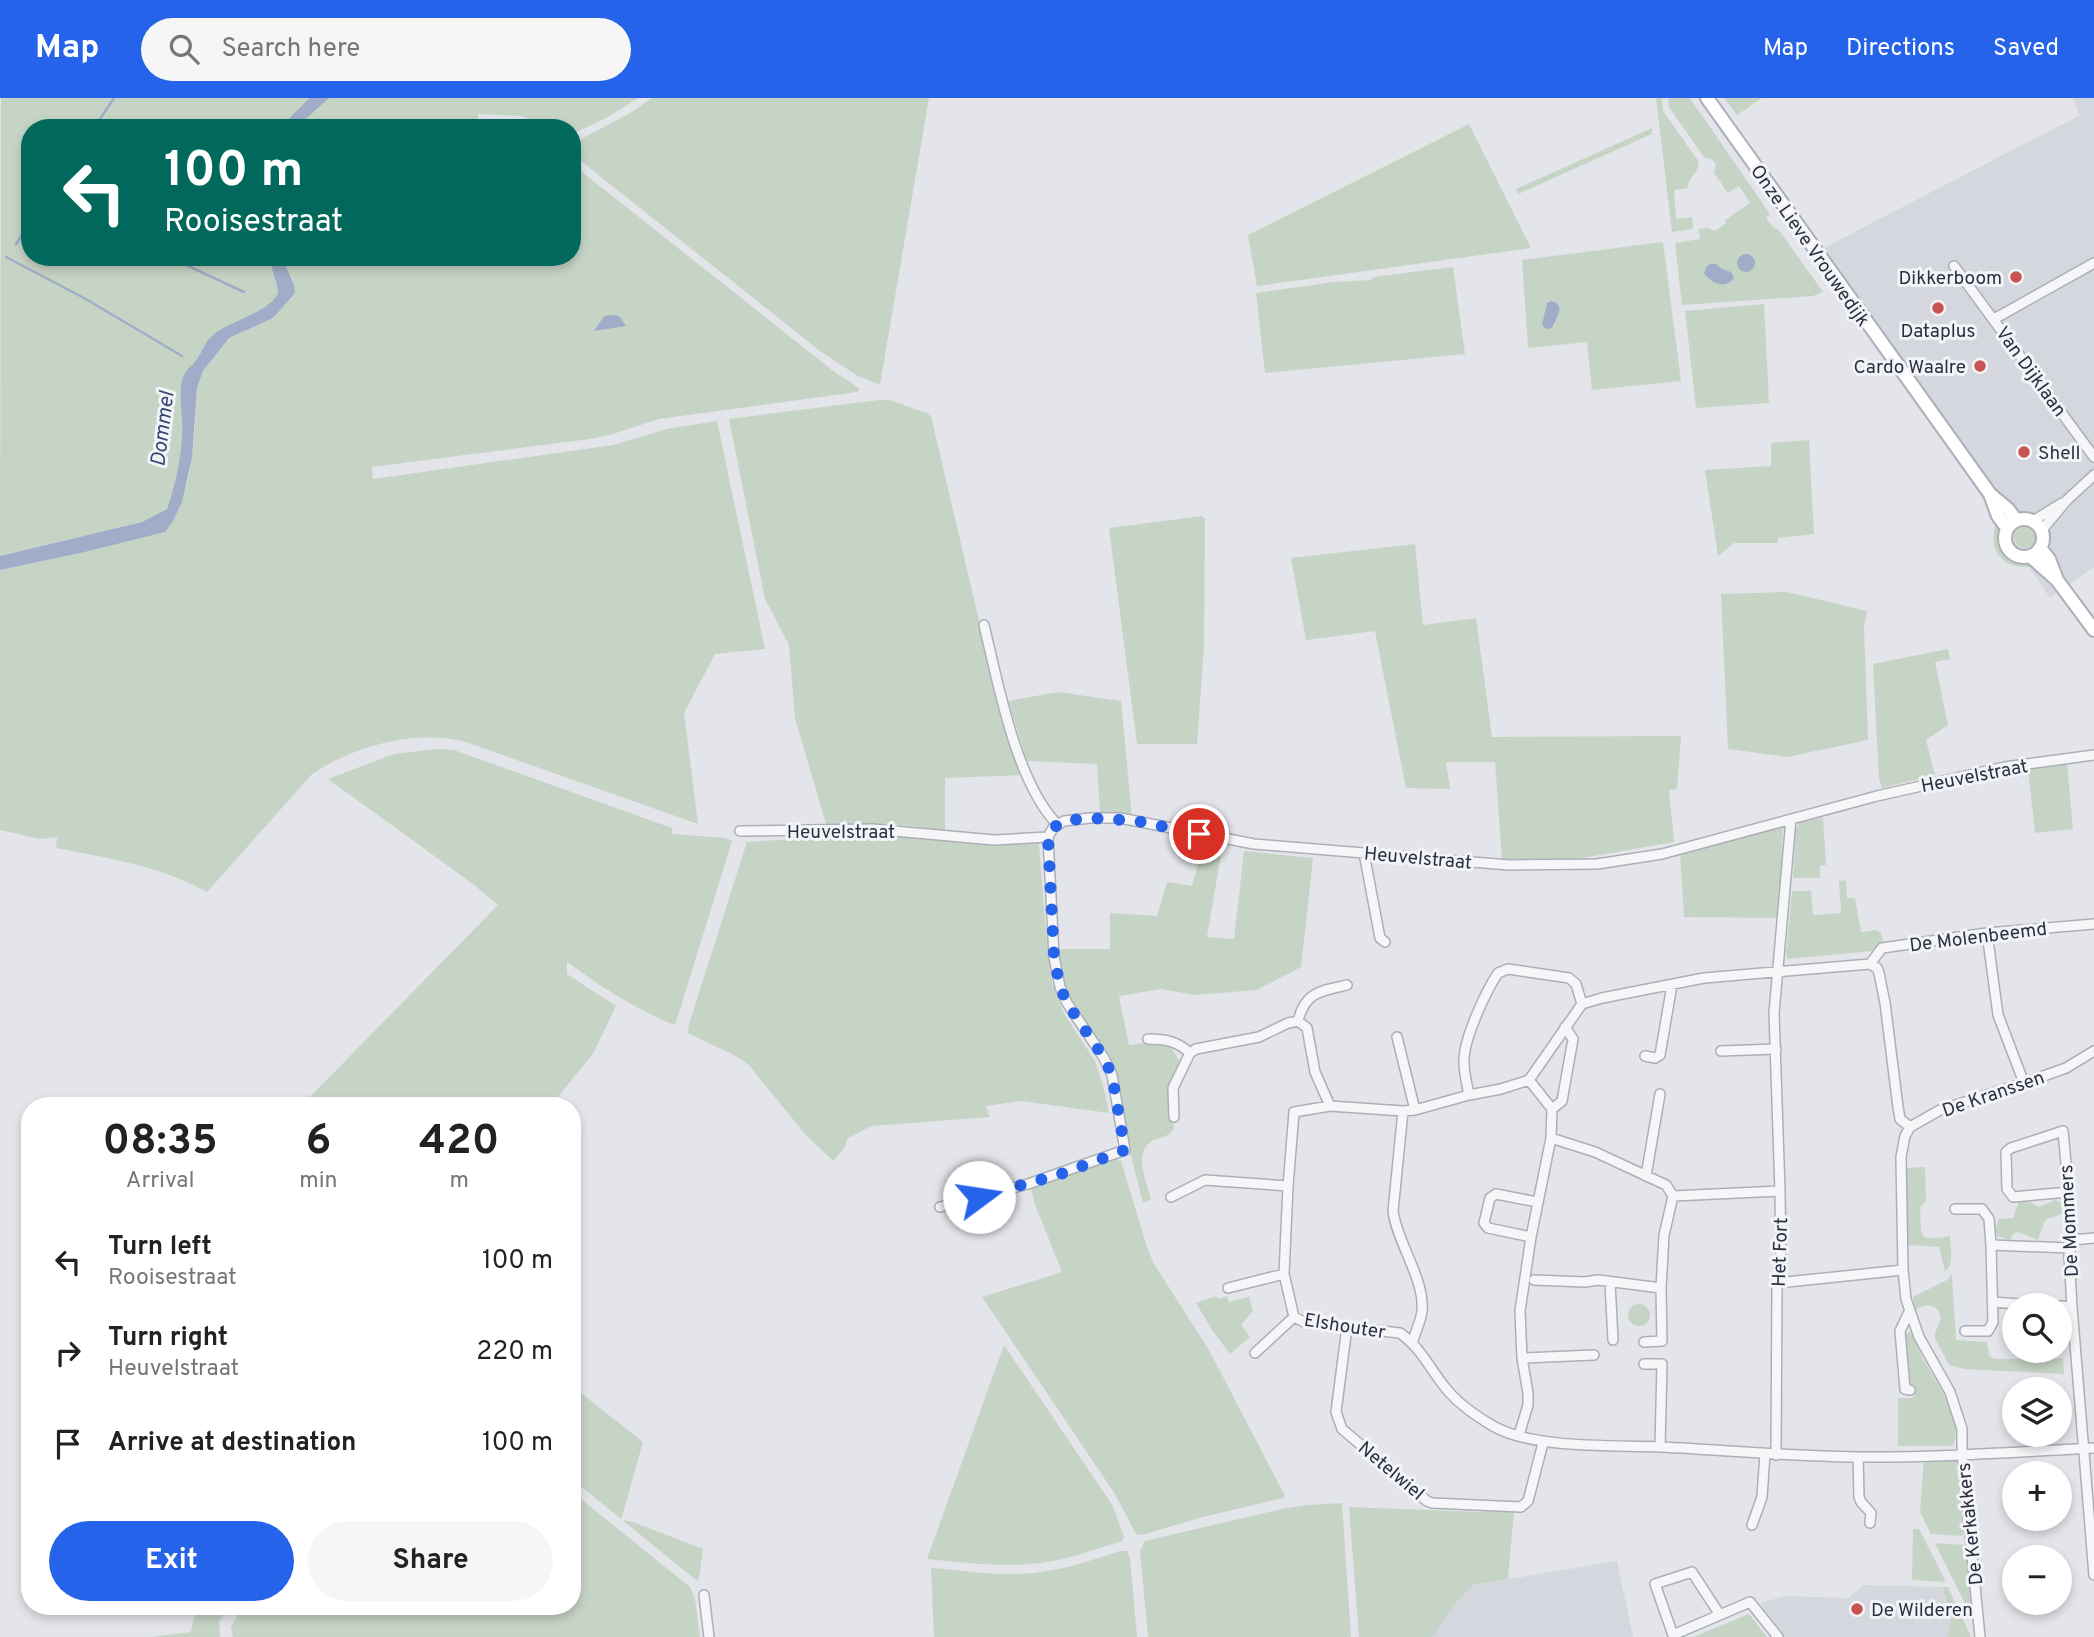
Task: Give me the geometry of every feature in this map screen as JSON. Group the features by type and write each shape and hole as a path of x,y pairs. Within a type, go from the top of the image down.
{"main road":[{"name":"Onze Lieve Vrouwedijk","path":"1707,98 1990,494 2008,509 2012,524"},
{"path":"2028,519 2038,525 2043,536 2035,552 2023,557 2011,552 2004,541 2012,524 2028,519"},
{"path":"2035,552 2049,559 2057,580 2094,630"}],"street":[{"name":"Van Dijklaan","path":"1994,319 2094,262"},
{"name":"Van Dijklaan","path":"1954,266 2094,457"},
{"path":"2038,525 2094,475"},
{"path":"940,1207 1028,1184 1125,1150 1112,1075 1104,1058 1067,1003 1060,987 1054,957 1048,837 1057,824 1040,802 1022,763 1003,703 984,625"},
{"name":"Heuvelstraat","path":"1057,824 1090,818 1120,818 1254,844 1509,865 1597,864 1662,854 1877,796 2004,767 2094,755"},
{"name":"Het Fort","path":"1776,1455 1777,1283 1781,1267 1774,1013 1791,819"},
{"name":"Heuvelstraat","path":"740,831 872,829 994,840 1048,837"},
{"path":"1364,853 1380,938 1385,942"},
{"name":"De Molenbeemd","path":"1870,964 1882,948 1987,933 2094,924"},
{"path":"1987,933 1998,1015 2024,1083"},
{"path":"1174,1117 1173,1088 1191,1053 1196,1049 1259,1037 1287,1023 1298,1021 1307,1028 1315,1072 1329,1106 1415,1110 1529,1080 1582,1004 1704,978 1870,964 1877,968 1879,973 1885,1003 1900,1119 1910,1127 1905,1136 1901,1157 1903,1270 1909,1312 1919,1337 1950,1392 1962,1429 1962,1453"},
{"path":"1469,1095 1464,1062 1466,1045 1490,985 1498,973 1508,970 1569,978 1576,984 1582,1004"},
{"path":"1298,1021 1301,1008 1309,997 1320,991 1347,985"},
{"path":"1645,1056 1655,1058 1660,1055 1672,985"},
{"path":"1552,1108 1562,1101 1570,1058 1573,1039 1565,1027"},
{"path":"1397,1037 1415,1110"},
{"path":"1148,1039 1170,1040 1191,1053"},
{"path":"1721,1051 1776,1049"},
{"name":"De Kranssen","path":"1910,1127 1940,1110 2066,1068 2094,1051"},
{"path":"1519,1435 1528,1405 1520,1311 1550,1138 1552,1108 1529,1080"},
{"path":"1646,1176 1660,1094"},
{"name":"Elshouter","path":"1329,1106 1294,1112 1284,1274 1294,1317 1306,1323 1400,1333 1428,1361 1445,1388 1468,1409 1495,1427 1543,1443 1776,1455 1858,1457 2094,1448"},
{"path":"1403,1111 1393,1211 1420,1296 1422,1311 1412,1343"},
{"name":"De Mommers","path":"2069,1192 2013,1197 2007,1189 2006,1153 2011,1148 2063,1131 2066,1184 2069,1192 2072,1244 2072,1293"},
{"path":"1550,1138 1595,1152 1646,1176 1665,1185 1673,1196 1664,1236 1662,1341 1644,1342"},
{"path":"1171,1197 1205,1180 1288,1186"},
{"path":"1673,1196 1780,1191"},
{"path":"1531,1237 1488,1227 1485,1223 1487,1210 1490,1198 1496,1194 1537,1202"},
{"path":"1955,1209 1982,1209 1989,1219 1993,1322 1988,1331 1965,1331"},
{"path":"1991,1245 2072,1244 2094,1238"},
{"path":"1777,1283 1903,1270"},
{"path":"1228,1288 1284,1274"},
{"path":"1534,1280 1598,1280 1661,1288"},
{"path":"1610,1283 1613,1340"},
{"path":"1992,1303 2002,1304"},
{"name":"De Mommers","path":"2072,1307 2094,1575"},
{"path":"1909,1312 1900,1331 1905,1389 1910,1390"},
{"path":"1255,1353 1294,1317"},
{"name":"Netelwiel","path":"1347,1327 1336,1412 1342,1429 1427,1501 1521,1507 1528,1501 1543,1443"},
{"path":"1522,1358 1594,1355"},
{"path":"1644,1364 1662,1364 1660,1447"},
{"name":"De Kerkakkers","path":"1962,1453 1980,1637"},
{"path":"1752,1525 1762,1497 1765,1454"},
{"path":"1858,1457 1859,1497 1871,1513 1870,1523"},
{"path":"1720,1615 1692,1572 1656,1584 1673,1635 1720,1615 1750,1602 1778,1637"},
{"path":"704,1595 709,1637"}],"shaded area":[{"path":"2073,98 2094,98 2094,567 2050,598 1816,252 2080,115"},
{"path":"1617,1561 1633,1637 1432,1637 1454,1604 1473,1585"},
{"name":"De Wilderen","path":"1864,1585 1942,1587 1951,1615 1948,1637 1784,1637 1760,1603 1785,1596 1848,1598"}],"green space":[{"path":"1,98 309,98 290,119 21,119 21,266 271,266 278,293 274,300 258,312 211,337 196,361 186,371 180,394 180,453 167,509 142,522 0,556"},
{"path":"329,98 638,98 581,130 581,119 529,119 522,116 478,114 478,119 306,119"},
{"path":"652,98 929,98 880,385 856,375 820,351 581,161 581,139"},
{"path":"1656,98 1662,98 1663,111 1699,162 1688,188 1674,190 1676,219 1692,217 1693,229 1672,232"},
{"path":"1668,98 1690,98 1770,214 1766,218 1778,229 1823,292 1813,296 1682,305 1675,243 1700,239 1699,229 1708,228 1715,231 1726,223 1725,220 1750,203 1739,186 1728,193 1714,173 1716,164 1704,157 1669,107"},
{"path":"1724,98 1762,98 1737,115"},
{"path":"1469,124 1531,248 1257,286 1248,235"},
{"path":"1652,128 1652,134 1518,194 1516,189"},
{"path":"581,171 832,370 860,389 857,392 659,419 590,439 372,467 373,479 613,445 667,429 717,421 765,649 715,654 684,713 698,824 463,741 424,738 404,739 365,748 312,774 207,892 152,869 56,848 57,837 40,839 0,830 0,570 165,531 175,516 188,481 197,388 203,371 229,338 273,318 294,280 285,266 581,266"},
{"path":"1663,242 1681,381 1592,390 1587,342 1528,348 1522,260"},
{"path":"1453,267 1465,354 1265,373 1256,293 1334,282 1371,280 1373,277"},
{"path":"1764,304 1769,403 1696,408 1685,311"},
{"path":"890,400 931,416 988,659 1023,775 945,778 945,830 894,824 826,824 795,718 789,645 765,599 729,419"},
{"path":"1809,440 1814,534 1778,538 1778,543 1734,543 1718,556 1705,470 1771,466 1771,443"},
{"path":"1202,516 1205,519 1204,645 1197,744 1137,744 1109,528"},
{"path":"1998,519 2003,548 2011,556 2035,566 2014,566 1999,556 1993,540"},
{"path":"2025,525 2033,528 2036,536 2033,544 2025,547 2017,544 2014,536 2017,528"},
{"path":"1415,544 1423,625 1476,618 1492,737 1681,736 1677,789 1669,790 1674,842 1566,861 1502,859 1495,762 1446,762 1450,789 1406,788 1375,631 1306,640 1291,558"},
{"path":"1787,592 1867,611 1864,626 1868,740 1787,757 1728,749 1721,594"},
{"path":"1948,649 1950,659 1935,662 1948,725 1926,740 1935,775 1882,788 1879,778 1873,664"},
{"path":"1058,692 1121,701 1132,818 1100,814 1097,764 1027,761 1008,701"},
{"path":"454,750 672,828 672,834 725,838 732,841 675,1024 631,1004 567,962 567,974 616,1006 594,1052 558,1097 310,1097 498,905 328,779 394,754"},
{"path":"2067,763 2073,829 2035,833 2028,769"},
{"path":"1823,818 1826,865 1820,866 1820,878 1793,878 1796,829 1800,822"},
{"path":"1783,825 1779,918 1684,917 1680,851"},
{"path":"863,834 989,844 1039,843 1052,983 1063,1012 1095,1061 1109,1113 1021,1101 986,1106 990,1117 871,1126 847,1139 845,1147 833,1161 805,1134 748,1064 688,1033 747,842"},
{"path":"1203,845 1222,848 1207,937 1234,939 1244,851 1313,858 1301,967 1257,990 1195,995 1161,989 1119,996 1129,1045 1156,1042 1168,1044 1179,1060 1179,1067 1169,1086 1174,1129 1147,1145 1144,1151 1142,1166 1151,1199 1143,1203 1127,1140 1120,1086 1094,1035 1072,1004 1063,982 1058,949 1110,949 1110,913 1157,916 1167,882 1192,886"},
{"path":"1846,880 1847,898 1855,898 1861,932 1876,930 1881,933 1883,940 1872,951 1788,959 1786,954 1792,891 1811,891 1813,915 1841,913 1839,881"},
{"path":"1113,1157 1121,1161 1154,1264 1209,1350 1285,1496 1283,1498 1142,1535 1136,1534 1115,1494 982,1297 1062,1272 1031,1188"},
{"path":"1925,1167 1926,1202 1920,1207 1921,1231 1927,1238 1950,1236 1951,1260 1945,1271 1939,1247 1908,1245 1906,1168"},
{"path":"2024,1199 2039,1207 2055,1200 2062,1203 2062,1214 2045,1220 2038,1240 2018,1232 2009,1240 1997,1236 1995,1230 1999,1219 2013,1218 2019,1201"},
{"path":"1952,1274 1956,1340 1987,1342 1989,1356 2002,1359 2002,1363 2063,1363 2064,1374 1964,1369 1949,1365 1934,1336 1941,1318 1938,1310 1927,1305 1915,1310 1913,1297 1947,1280"},
{"path":"1216,1296 1218,1299 1227,1296 1229,1302 1249,1297 1253,1311 1241,1325 1250,1337 1230,1354 1196,1303"},
{"path":"1635,1304 1643,1304 1650,1311 1650,1319 1643,1326 1635,1326 1628,1319 1628,1311"},
{"path":"1911,1332 1953,1415 1956,1436 1953,1446 1898,1446 1898,1398 1913,1398 1915,1391 1908,1383 1905,1338 1906,1333"},
{"path":"1004,1345 1113,1506 1124,1537 1122,1541 1043,1563 992,1565 927,1559"},
{"path":"581,1393 643,1442 621,1519 581,1486"},
{"path":"1924,1459 1956,1459 1964,1534 1961,1536 1931,1534 1920,1512"},
{"path":"581,1499 690,1587 695,1599 700,1637 233,1637 231,1628 238,1615 581,1615"},
{"path":"1342,1503 1351,1637 1148,1637 1140,1551 1145,1541 1286,1508"},
{"path":"1349,1507 1514,1511 1508,1579 1473,1585 1454,1604 1432,1637 1359,1637"},
{"path":"623,1520 703,1549 697,1581"},
{"path":"1913,1529 1919,1529 1946,1582 1912,1580"},
{"path":"1935,1543 1966,1545 1974,1622"},
{"path":"1127,1551 1130,1558 1137,1637 934,1637 931,1568 997,1574 1045,1572"},
{"path":"1942,1587 1948,1587 1971,1637 1948,1637 1951,1615"},
{"path":"1749,1614 1767,1637 1693,1637"},
{"path":"224,1615 219,1622 220,1637 152,1637 191,1632 194,1617"}],"water":[{"path":"309,98 329,98 306,119 290,119"},
{"path":"1742,254 1750,254 1755,263 1753,270 1742,272 1737,267 1737,259"},
{"path":"1710,264 1716,264 1731,272 1734,278 1726,284 1710,280 1704,273"},
{"path":"271,266 286,266 295,293 273,318 229,338 203,371 197,388 192,458 182,502 165,532 0,570 0,556 142,522 167,509 180,453 180,394 186,371 196,361 211,337 266,306 278,290"},
{"path":"1547,303 1556,303 1559,312 1552,328 1546,329 1542,325"},
{"path":"604,316 619,316 626,326 594,331"}],"waterway":[{"path":"100,119 114,98"},
{"path":"16,244 21,236"},
{"path":"6,257 21,265"},
{"path":"23,266 84,298 182,356"},
{"path":"188,266 244,292"}],"place":[{"name":"Dikkerboom","path":"2016,277"},
{"name":"Dataplus","path":"1938,308"},
{"name":"Cardo Waalre","path":"1980,366"},
{"name":"Shell","path":"2024,452"},
{"name":"De Wilderen","path":"1857,1609"}],"route":[{"path":"979,1197 1061,1174 1125,1150 1112,1075 1104,1058 1067,1003 1060,987 1054,957 1048,837 1053,828 1064,821 1120,818 1199,834"}],"water label":[{"name":"Dommel","path":"162,429"}]}
